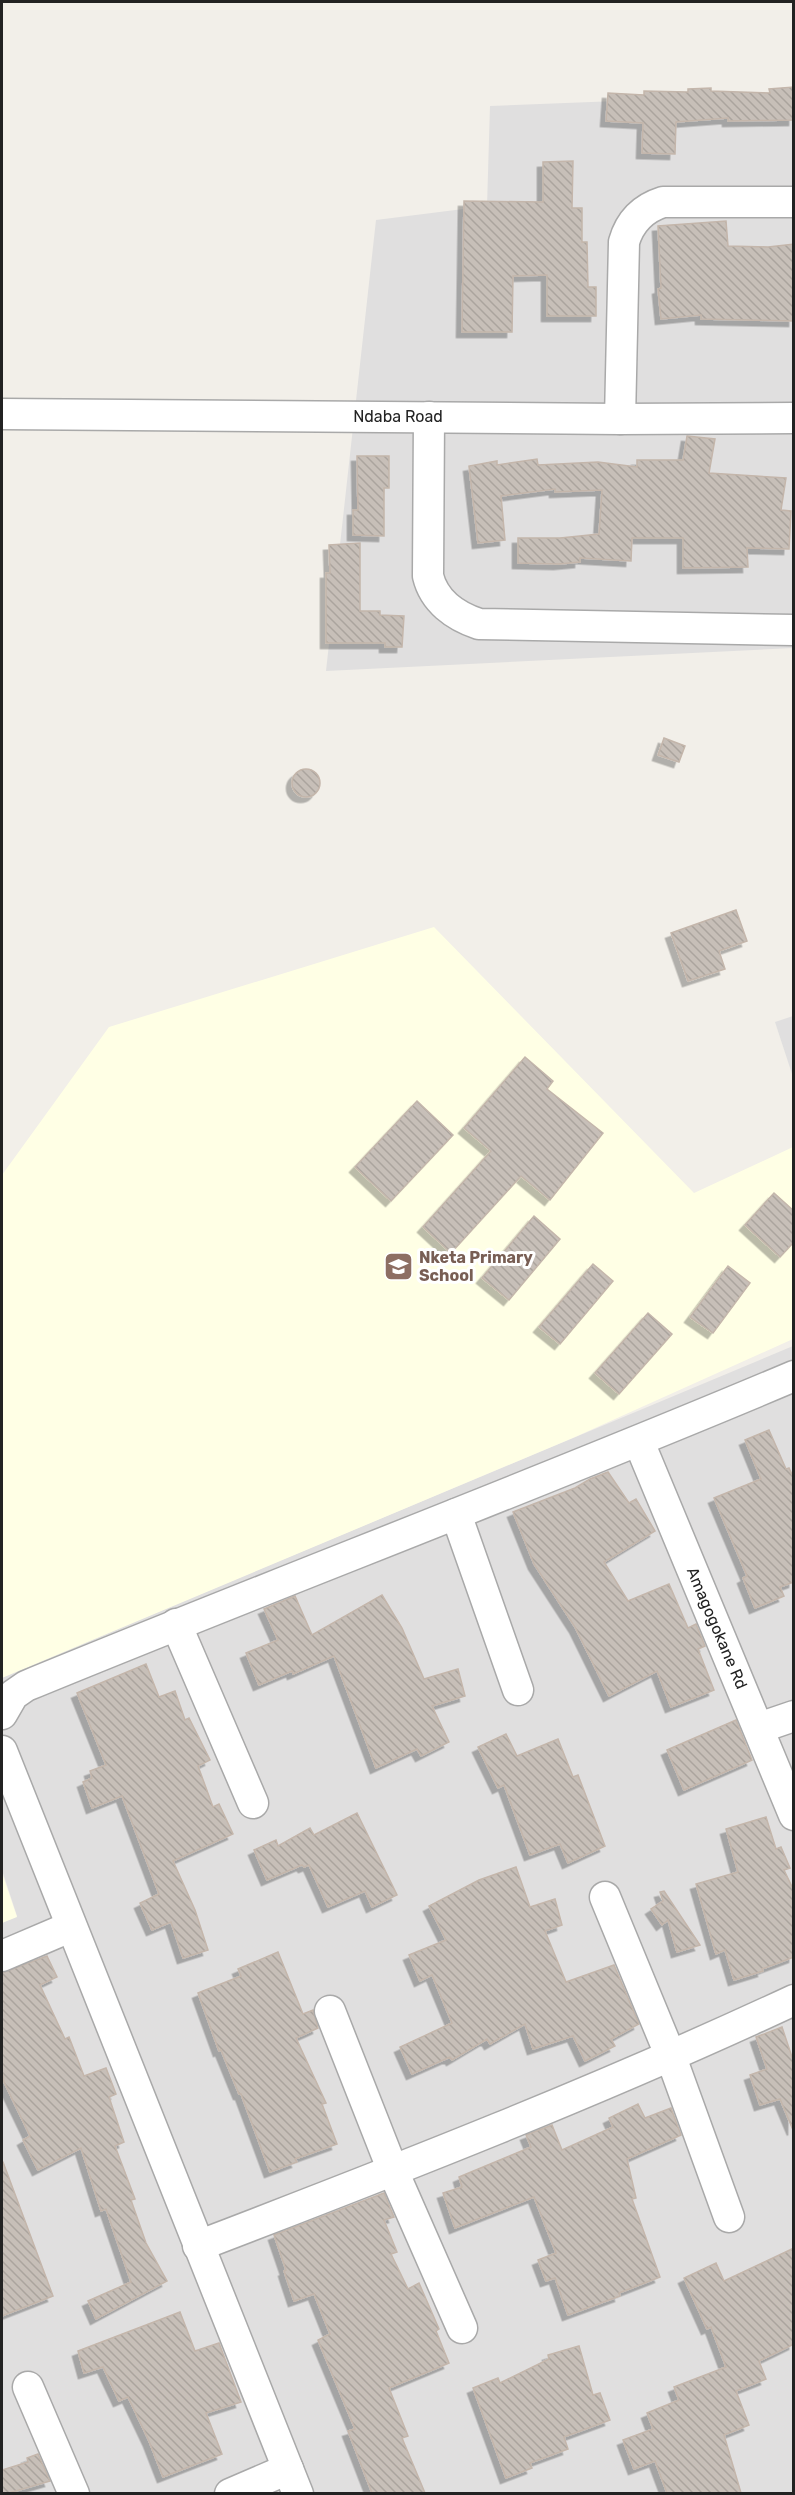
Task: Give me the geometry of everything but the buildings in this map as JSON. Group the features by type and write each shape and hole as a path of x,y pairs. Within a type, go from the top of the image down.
{"street":[{"path":"620,419 624,242 632,223 652,206 663,202 794,202"},
{"name":"Ndaba Road","path":"2,414 620,419 794,418"},
{"path":"429,417 428,576 431,588 438,598 465,620 479,624 794,630"},
{"path":"2,1714 13,1695 26,1686 176,1624 639,1442 794,1376"},
{"name":"Amagogokane Rd","path":"639,1442 794,1815"},
{"path":"456,1514 518,1690"},
{"path":"176,1624 253,1803"},
{"path":"759,1728 794,1716"},
{"path":"2,1750 70,1927 293,2481 230,2493"},
{"path":"605,1897 670,2057 729,2217"},
{"path":"2,1956 70,1927"},
{"path":"198,2246 393,2171 670,2057 794,2000"},
{"path":"330,2011 393,2171 462,2328"},
{"path":"28,2387 74,2493"}],"shaded area":[{"path":"793,94 793,648 326,671 376,220 487,206 490,106"},
{"name":"Nketa Primary School","path":"434,927 694,1193 793,1147 793,1339 575,1437 2,1678 2,1175 109,1027"},
{"path":"794,1016 793,1077 775,1022"},
{"path":"793,1346 793,2493 2,2493 2,1923 17,1916 2,1870 2,1677"},
{"path":"2,1873 17,1917 2,1923"}],"place":[{"name":"Nketa Primary School","path":"398,1266"}]}
